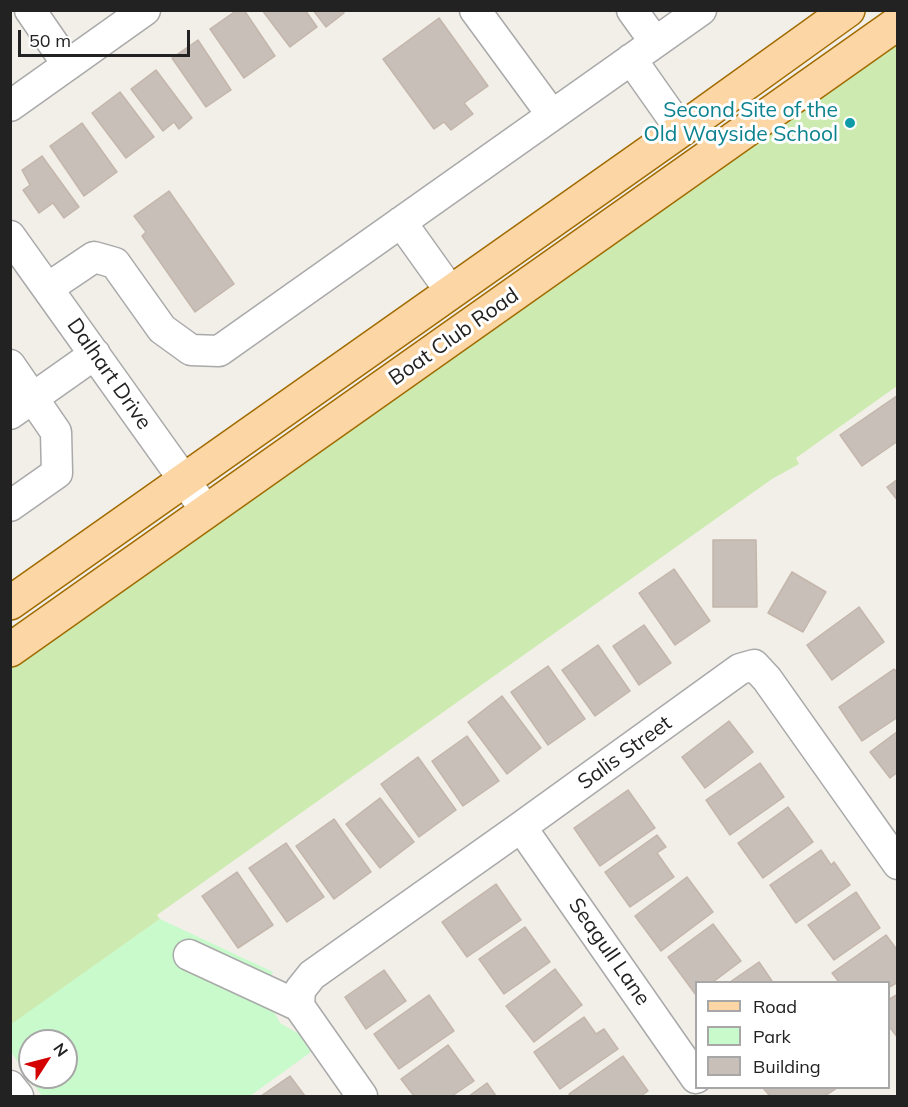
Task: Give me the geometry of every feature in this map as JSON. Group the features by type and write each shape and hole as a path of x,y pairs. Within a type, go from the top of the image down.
{"main road":[{"name":"Boat Club Road","path":"10,603 848,10"},
{"name":"Boat Club Road","path":"10,650 897,23"}],"street":[{"path":"30,10 68,65"},
{"path":"10,106 146,10"},
{"path":"475,10 552,115"},
{"path":"632,10 643,51 681,130"},
{"path":"48,288 94,257 115,263 162,329 190,350 219,351 701,10"},
{"path":"401,222 451,292"},
{"name":"Dalhart Drive","path":"10,236 207,512"},
{"path":"22,405 95,354"},
{"path":"10,365 22,405 56,432 57,473 10,506"},
{"name":"Salis Street","path":"300,998 312,975 740,669 753,665 767,679 796,718 897,864"},
{"name":"Seagull Lane","path":"521,827 695,1077"},
{"path":"189,955 300,998 362,1096"},
{"path":"10,1086 18,1096"}],"green space":[{"path":"897,43 897,386 796,458 799,464 772,479 157,915 160,919 11,1025 10,668"},
{"path":"160,919 273,972 268,984 271,1006 280,1023 299,1034 311,1052 250,1096 42,1096 37,1089 78,1089 78,1029 18,1029 18,1062 11,1052 10,1025"}],"building":[{"path":"237,10 244,10 275,56 244,78 210,29"},
{"path":"262,10 305,10 317,27 290,47"},
{"path":"313,10 343,10 344,13 326,27"},
{"path":"439,18 488,86 464,103 473,114 451,130 444,122 434,129 383,59"},
{"path":"198,40 231,90 206,107 172,58"},
{"path":"156,70 192,118 179,129 174,122 163,131 131,89"},
{"path":"120,92 154,137 126,158 92,113"},
{"path":"82,123 117,172 84,196 50,146"},
{"path":"42,156 79,207 64,218 53,203 39,213 23,190 30,185 22,170"},
{"path":"169,191 234,284 195,312 142,236 146,232 134,216"},
{"path":"898,395 898,441 862,466 840,435"},
{"path":"898,479 898,501 887,487"},
{"path":"713,540 756,540 757,607 713,607"},
{"path":"674,569 710,621 675,645 639,593"},
{"path":"792,572 826,592 803,632 768,613"},
{"path":"859,607 884,642 832,680 807,645"},
{"path":"644,625 671,663 639,685 613,646"},
{"path":"598,645 630,691 595,716 562,670"},
{"path":"548,666 585,719 548,745 511,692"},
{"path":"894,669 898,673 898,717 862,741 839,707"},
{"path":"502,696 541,748 507,774 468,722"},
{"path":"729,721 753,752 705,788 682,757"},
{"path":"898,731 898,772 890,778 870,752"},
{"path":"467,736 499,781 463,806 432,761"},
{"path":"418,757 456,810 419,837 381,784"},
{"path":"760,763 784,797 730,835 706,800"},
{"path":"628,790 655,828 600,866 574,828"},
{"path":"380,798 414,842 380,868 346,824"},
{"path":"788,807 813,842 763,878 738,843"},
{"path":"334,819 371,872 334,899 296,846"},
{"path":"657,835 666,847 657,853 674,877 630,907 605,872"},
{"path":"286,843 324,897 287,922 249,868"},
{"path":"821,850 831,865 834,862 850,885 796,923 770,885"},
{"path":"237,872 273,925 238,948 202,896"},
{"path":"687,877 713,912 661,951 635,916"},
{"path":"496,884 521,920 467,957 442,922"},
{"path":"856,892 880,928 834,960 808,925"},
{"path":"713,924 741,961 714,981 695,981 695,994 668,957"},
{"path":"525,927 550,962 504,994 479,959"},
{"path":"886,935 898,951 898,982 890,987 890,981 838,981 832,973"},
{"path":"759,962 772,981 731,981"},
{"path":"555,969 582,1005 534,1042 506,1006"},
{"path":"384,970 406,1001 366,1029 345,997"},
{"path":"898,994 898,1038 890,1028 890,999"},
{"path":"429,995 454,1031 399,1069 374,1034"},
{"path":"584,1017 596,1034 604,1029 618,1049 560,1089 534,1052"},
{"path":"448,1045 474,1081 452,1096 414,1096 401,1079"},
{"path":"623,1056 648,1091 641,1096 571,1096 569,1094"},
{"path":"290,1076 305,1096 261,1096"},
{"path":"487,1083 496,1096 469,1096"},
{"path":"764,1089 836,1089 825,1096 770,1096"}],"place":[{"name":"Second Site of the Old Wayside School","path":"850,123"}]}
